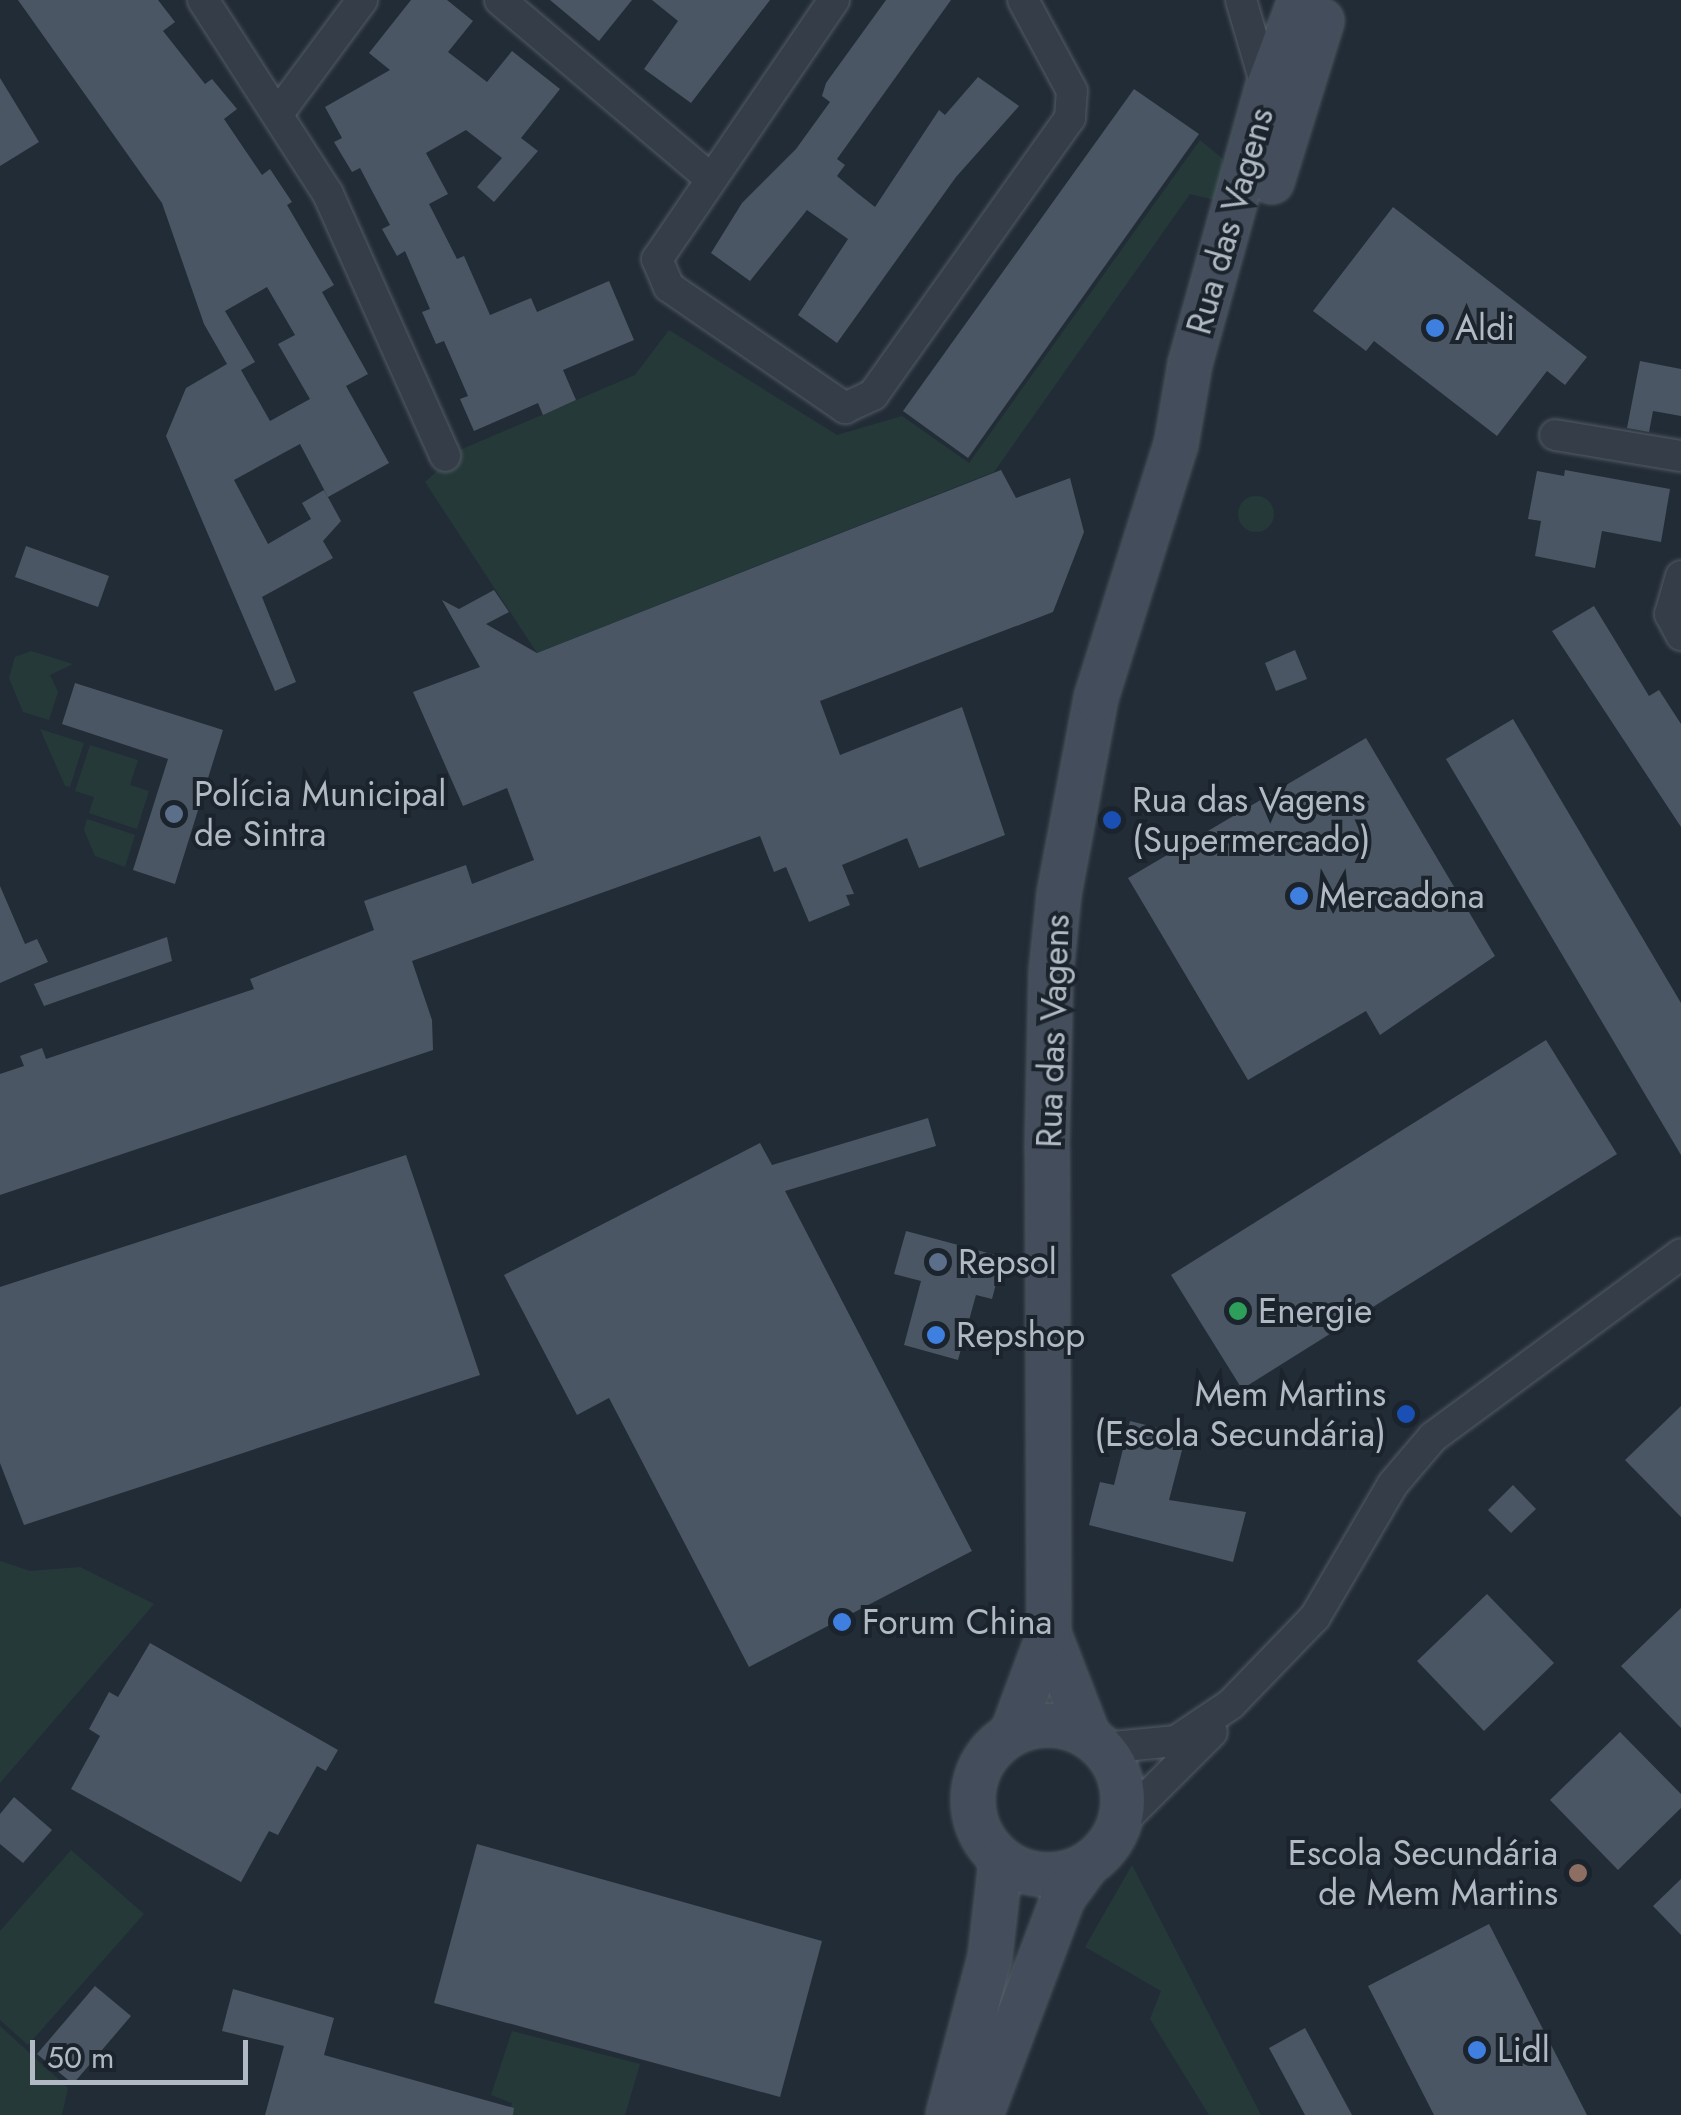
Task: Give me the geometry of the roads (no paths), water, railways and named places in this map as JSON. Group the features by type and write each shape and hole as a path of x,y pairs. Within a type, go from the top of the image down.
{"street":[{"path":"203,0 280,111 365,266 445,456"},
{"path":"280,111 362,0"},
{"path":"500,0 709,177"},
{"path":"834,0 662,245 660,275 830,403 861,405 1070,118 1072,91 1023,0"},
{"name":"Rua das Vagens","path":"1012,1733 1048,1634 1051,972 1096,698 1176,445 1190,364 1278,106 1241,0"},
{"path":"1278,106 1300,0"},
{"path":"1278,106 1328,0"},
{"path":"1555,435 1681,456"},
{"path":"1681,576 1670,614 1681,635"},
{"path":"981,2115 1063,1898 1122,1822 1210,1735 1230,1704 1314,1616 1393,1484 1433,1438 1681,1254"},
{"name":"Rua das Vagens","path":"1048,1634 1096,1742"},
{"path":"1087,1865 1046,1876 1001,1860 980,1835 973,1786 982,1762 1012,1733 1038,1725 1096,1742 1176,1741 1230,1704"},
{"path":"1096,1742 1120,1777 1122,1822"},
{"path":"948,2115 990,1957 1001,1860"}],"place":[{"name":"Aldi","path":"1435,328"},
{"name":"Polícia Municipal de Sintra","path":"174,814"},
{"name":"Rua das Vagens (Supermercado)","path":"1112,820"},
{"name":"Mercadona","path":"1299,896"},
{"name":"Repsol","path":"938,1262"},
{"name":"Energie","path":"1238,1311"},
{"name":"Repshop","path":"936,1335"},
{"name":"Mem Martins (Escola Secundária)","path":"1406,1414"},
{"name":"Forum China","path":"842,1622"},
{"name":"Escola Secundária de Mem Martins","path":"1578,1873"},
{"name":"Lidl","path":"1477,2050"}]}
